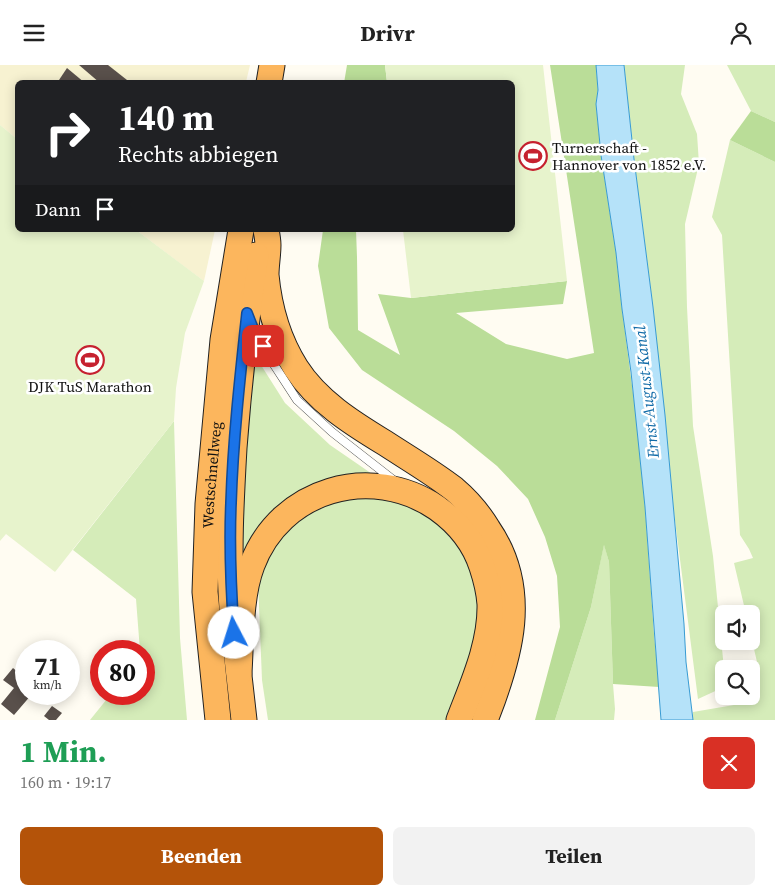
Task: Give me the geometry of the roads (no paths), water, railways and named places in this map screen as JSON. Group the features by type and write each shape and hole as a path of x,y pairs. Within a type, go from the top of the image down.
{"highway":[{"path":"270,80 272,65"},
{"path":"286,80 289,65"},
{"name":"Westschnellweg","path":"218,720 205,592 208,504 223,340 241,232"},
{"name":"Westschnellweg","path":"244,720 231,589 230,504 247,313 260,232"},
{"path":"266,232 268,243 266,273 270,305 283,343 296,368 310,387 324,401 359,427 455,490 478,514 497,541 511,585 512,619 510,640 504,665 485,720"},
{"path":"239,673 244,594 252,565 264,541 280,521 296,507 320,494 364,485 386,487 404,491 427,501 447,515 461,529 479,558 488,587 490,604 488,631 476,677 460,720"}],"lane":[{"path":"247,313 256,336 297,399 332,432 395,480 404,491"}],"water":[{"name":"Ernst-August-Kanal","path":"596,65 624,65 665,415 686,662 693,720 661,720 645,507 631,372 601,155 596,104 598,90"}],"place":[{"name":"Turnerschaft - Hannover von 1852 e.V.","path":"533,156"},
{"name":"DJK TuS Marathon","path":"90,360"}]}
